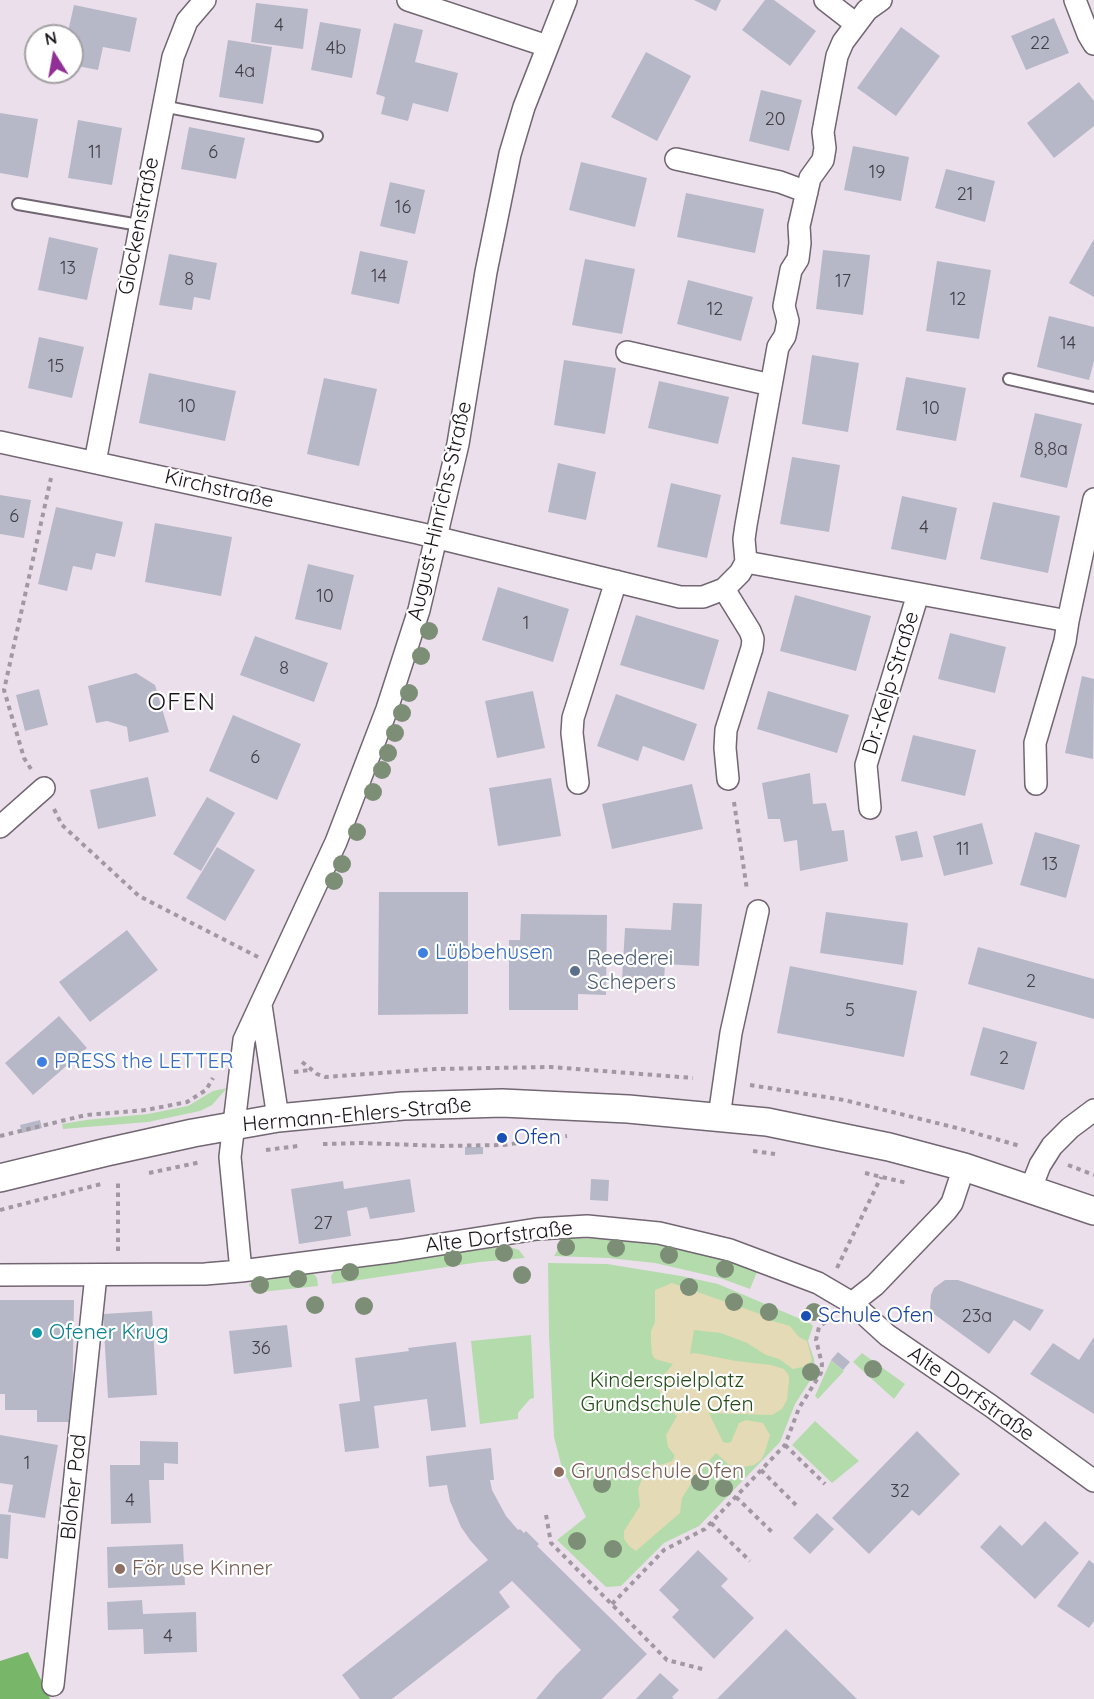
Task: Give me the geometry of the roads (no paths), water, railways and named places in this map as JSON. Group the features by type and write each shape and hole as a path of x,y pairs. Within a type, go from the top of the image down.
{"street":[{"name":"Glockenstraße","path":"95,462 173,57 187,21 205,0"},
{"path":"408,0 546,46"},
{"name":"August-Hinrichs-Straße","path":"234,1126 244,1040 336,842 379,730 420,610 458,444 486,272 510,154 546,46 566,0"},
{"path":"825,0 856,24"},
{"path":"728,779 726,730 753,639 724,589 736,577 746,561 744,539 746,525 778,348 785,336 788,321 784,306 791,270 798,259 799,226 810,178 823,160 825,148 823,132 837,56 840,48 867,10 881,0"},
{"path":"1075,0 1094,44"},
{"path":"676,159 780,182 807,192"},
{"path":"627,352 771,385"},
{"name":"Kirchstraße","path":"0,442 691,598 703,597 724,589"},
{"path":"1035,784 1035,743 1065,641 1094,500"},
{"name":"Dr.-Kelp-Straße","path":"746,561 1068,621"},
{"path":"578,783 572,733 573,718 616,581"},
{"name":"Dr.-Kelp-Straße","path":"870,808 866,765 918,594"},
{"path":"0,827 45,788"},
{"path":"719,1117 731,1033 758,911"},
{"path":"261,1005 278,1118"},
{"name":"Hermann-Ehlers-Straße","path":"0,1178 107,1152 278,1118 403,1106 502,1103 616,1108 767,1122 889,1147 964,1167 1094,1211"},
{"path":"1031,1188 1052,1146 1070,1128 1094,1110"},
{"path":"234,1126 230,1157 241,1271"},
{"path":"852,1303 875,1285 946,1211 955,1195 964,1167"},
{"name":"Alte Dorfstraße","path":"0,1275 205,1274 397,1251 537,1229 587,1226 659,1233 730,1250 818,1283 852,1303 887,1335 991,1406 1094,1481"},
{"name":"Bloher Pad","path":"52,1692 96,1275"}],"lane":[{"path":"162,106 317,136"},
{"path":"18,204 139,225"},
{"path":"1009,379 1094,398"}],"place":[{"name":"Lübbehusen","path":"423,953"},
{"name":"Reederei Schepers","path":"575,971"},
{"name":"PRESS the LETTER","path":"42,1062"},
{"name":"Ofen","path":"502,1138"},
{"name":"Schule Ofen","path":"806,1316"},
{"name":"Ofener Krug","path":"37,1333"},
{"name":"Grundschule Ofen","path":"559,1472"},
{"name":"För use Kinner","path":"120,1569"}],"district":[{"name":"OFEN","path":"182,703"}],"park label":[{"name":"Kinderspielplatz Grundschule Ofen","path":"667,1393"}]}
